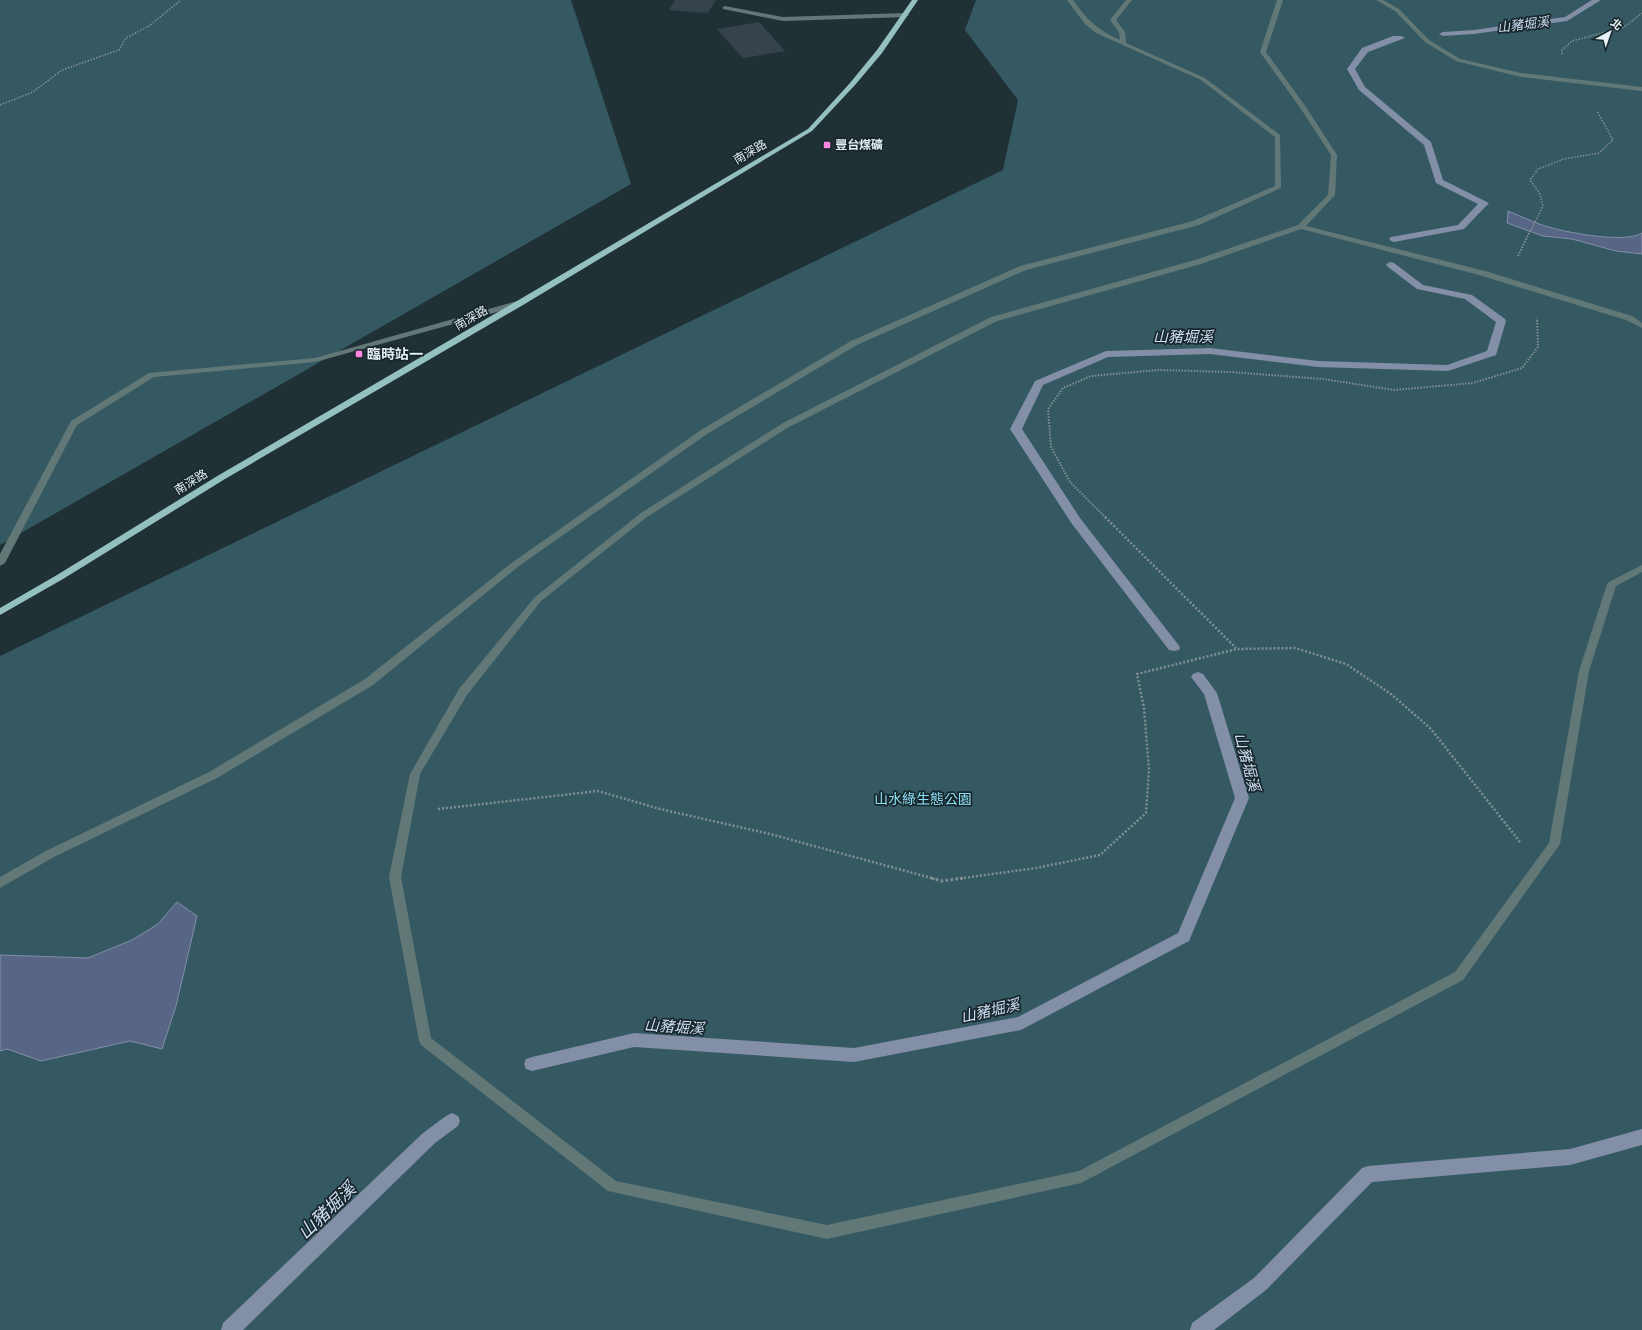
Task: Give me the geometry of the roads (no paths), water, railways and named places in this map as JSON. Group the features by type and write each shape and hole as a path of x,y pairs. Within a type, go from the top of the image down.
{"main road":[{"name":"南深路","path":"0,612 60,577 222,477 520,303 810,130 833,106 897,30 915,0"}],"street":[{"path":"0,883 50,854 213,775 369,682 516,564 704,432 854,344 1023,268 1196,223 1279,187 1278,136 1203,79 1099,33 1084,20 1070,0"},
{"path":"1123,44 1122,32 1114,20 1129,0"},
{"path":"1280,0 1263,52 1304,108 1334,155 1331,195 1300,227 1198,262 994,320 786,425 644,515 538,599 463,692 415,774 395,877 426,1041 613,1187 827,1232 1081,1177 1459,976 1554,844 1584,671 1612,584 1642,568"},
{"path":"1379,0 1397,10 1427,41 1458,60 1521,75 1642,89"},
{"path":"726,8 783,19 906,15"},
{"path":"1300,227 1482,273 1519,286 1629,318 1642,326"},
{"path":"0,563 74,423 152,375 315,360 520,303"}],"waterway":[{"name":"山豬堀溪","path":"1443,34 1474,32 1567,19 1597,0"},
{"name":"山豬堀溪","path":"1394,239 1461,227 1484,203 1439,181 1428,144 1362,88 1351,69 1365,50 1396,38 1401,38"},
{"name":"山豬堀溪","path":"1174,647 1076,521 1016,429 1039,383 1106,354 1210,351 1318,364 1448,368 1492,353 1501,321 1468,297 1420,287 1391,265"},
{"name":"山豬堀溪","path":"532,1064 634,1040 854,1055 1021,1023 1184,937 1242,798 1210,693 1198,677"},
{"name":"山豬堀溪","path":"230,1330 429,1138 452,1121"},
{"path":"1199,1330 1260,1284 1368,1174 1570,1157 1642,1137"}],"place":[{"name":"豐台煤礦","path":"827,145"},
{"name":"臨時站一","path":"359,354"}],"park label":[{"name":"山水綠生態公園","path":"923,799"}]}
